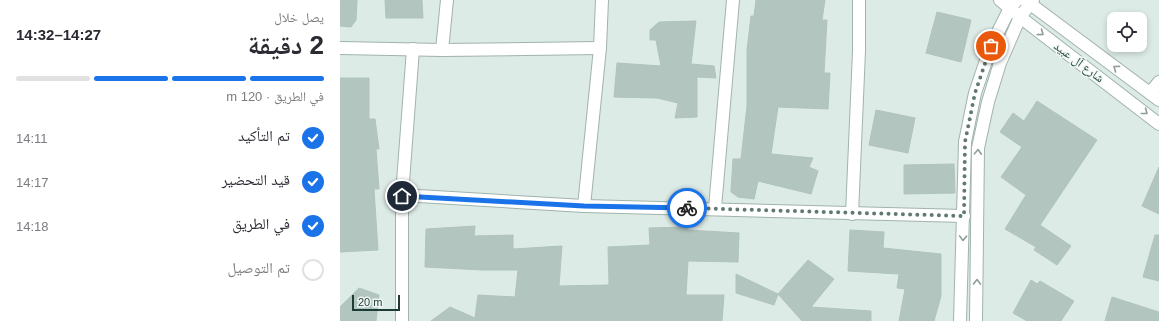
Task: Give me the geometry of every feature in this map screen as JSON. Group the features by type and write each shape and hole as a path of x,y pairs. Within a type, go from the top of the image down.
{"street":[{"path":"442,50 447,0"},
{"path":"584,206 600,48 602,0"},
{"path":"715,208 734,0"},
{"path":"852,214 859,51 859,0"},
{"name":"شارع آل عبيد","path":"1000,0 1014,4 1020,17 1159,124"},
{"path":"976,321 978,148 988,102 1000,63 1020,17 1029,2"},
{"name":"شارع آل عبيد","path":"1029,2 1154,96"},
{"path":"960,321 965,142 975,93 991,46 1014,4"},
{"path":"340,48 442,50 600,48"},
{"path":"402,321 402,196 413,50"},
{"path":"1154,96 1159,82"},
{"path":"402,196 584,206 715,208 852,214 964,216"}],"building":[{"path":"340,0 357,0 356,20 351,27 340,26"},
{"path":"385,0 422,0 423,18 386,18"},
{"path":"756,0 825,0 822,20 827,20 824,73 830,73 828,109 778,107 771,154 813,158 809,167 818,171 811,194 758,181 754,199 738,197 731,192 733,159 741,159 747,106 747,50 751,16 754,16"},
{"path":"937,12 971,20 961,62 926,53"},
{"path":"696,21 691,64 714,66 716,78 697,77 697,117 675,118 678,103 657,98 614,97 617,63 661,66 656,40 650,40 650,30 659,22"},
{"path":"340,78 369,78 369,119 375,119 379,149 376,149 379,189 374,189 378,250 340,252"},
{"path":"1037,101 1097,140 1040,225 1071,246 1057,265 1034,250 1036,247 1005,229 1026,195 1001,177 1022,147 1000,132 1013,113 1024,121"},
{"path":"876,110 915,118 908,153 869,145"},
{"path":"954,164 955,193 904,194 904,165"},
{"path":"1159,167 1159,214 1142,206"},
{"path":"475,226 474,236 513,235 513,249 562,246 559,286 609,285 608,247 650,245 649,228 688,227 688,230 739,233 738,262 688,261 686,295 724,295 722,321 431,321 450,307 475,318 478,295 515,297 518,270 425,267 426,229"},
{"path":"850,230 884,232 883,248 941,254 941,296 934,321 899,321 905,289 897,288 899,274 848,271"},
{"path":"1155,235 1159,235 1159,281 1143,277"},
{"path":"808,260 834,279 811,307 871,311 871,321 802,321 778,294"},
{"path":"736,274 778,294 774,305 736,293"},
{"path":"1031,280 1037,284 1040,281 1074,301 1061,321 1027,321 1013,313"},
{"path":"359,288 379,295 376,321 340,321 340,307"},
{"path":"1112,297 1159,312 1159,321 1105,321"}],"way so far":[{"path":"687,208 852,214 964,216 965,142 975,93 991,46"}],"route":[{"path":"402,196 584,206 687,208"}]}
